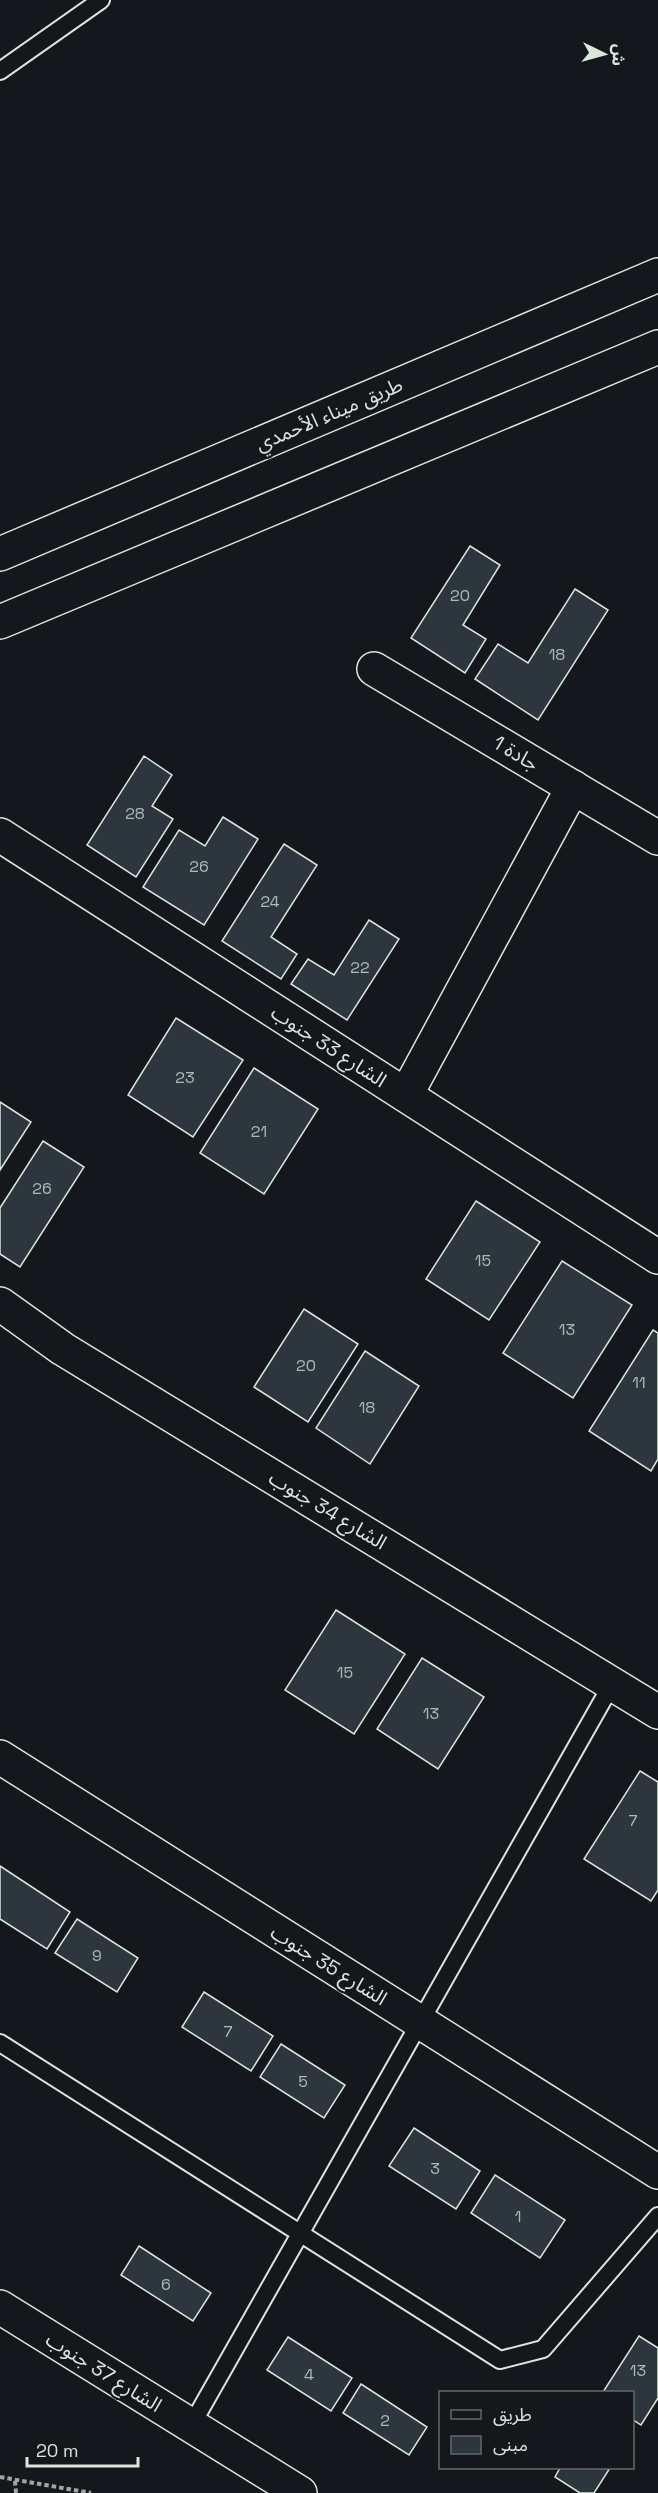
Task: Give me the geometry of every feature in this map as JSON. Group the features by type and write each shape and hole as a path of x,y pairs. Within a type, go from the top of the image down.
{"street":[{"name":"طريق ميناء الأحمدي","path":"0,554 658,274"},
{"path":"0,622 658,347"},
{"name":"جادة 1","path":"374,669 658,838"},
{"path":"406,1095 573,787"},
{"name":"الشارع 33 جنوب","path":"0,835 658,1257"},
{"name":"الشارع 34 جنوب","path":"0,1305 63,1349 658,1712"},
{"name":"الشارع 35 جنوب","path":"2,1764 658,2172"},
{"name":"الشارع 37 جنوب","path":"0,2307 300,2493"}],"lane":[{"path":"0,71 101,0"},
{"path":"191,2426 612,1684"},
{"path":"0,2043 500,2360 543,2349 658,2216"}],"path":[{"path":"0,2477 91,2493"},
{"path":"15,2481 16,2493"}],"building":[{"path":"470,546 500,565 463,625 486,639 465,673 411,638"},
{"path":"575,589 608,610 538,720 475,679 498,644 528,663"},
{"path":"144,756 172,775 152,806 173,819 136,877 87,845"},
{"path":"223,817 258,839 204,925 143,887 179,830 205,846"},
{"path":"284,844 317,865 271,937 297,954 281,979 222,941"},
{"path":"369,920 399,939 347,1020 291,984 308,959 334,975"},
{"path":"176,1018 243,1060 193,1137 128,1095"},
{"path":"254,1068 318,1109 264,1194 200,1153"},
{"path":"0,1102 31,1122 0,1170"},
{"path":"43,1141 84,1167 20,1267 0,1254 0,1208"},
{"path":"476,1201 540,1242 489,1320 426,1279"},
{"path":"562,1261 632,1305 573,1398 503,1353"},
{"path":"304,1309 358,1344 308,1422 254,1387"},
{"path":"653,1330 658,1333 658,1459 651,1471 589,1431"},
{"path":"365,1351 419,1386 370,1464 316,1428"},
{"path":"336,1610 405,1654 354,1734 285,1690"},
{"path":"422,1658 484,1697 438,1769 377,1729"},
{"path":"640,1771 658,1782 658,1890 651,1901 584,1859"},
{"path":"0,1866 70,1912 47,1949 0,1919"},
{"path":"77,1919 138,1958 117,1992 55,1953"},
{"path":"204,1992 273,2036 251,2071 182,2027"},
{"path":"281,2044 345,2085 324,2118 260,2077"},
{"path":"414,2128 480,2171 456,2209 389,2166"},
{"path":"495,2175 565,2220 540,2258 471,2213"},
{"path":"139,2246 211,2293 193,2321 121,2275"},
{"path":"639,2336 658,2348 658,2398 641,2425 634,2420 634,2391 604,2391"},
{"path":"288,2337 352,2378 331,2411 267,2370"},
{"path":"361,2384 427,2427 409,2455 343,2413"},
{"path":"559,2469 609,2469 594,2493 580,2493 555,2477"}]}
